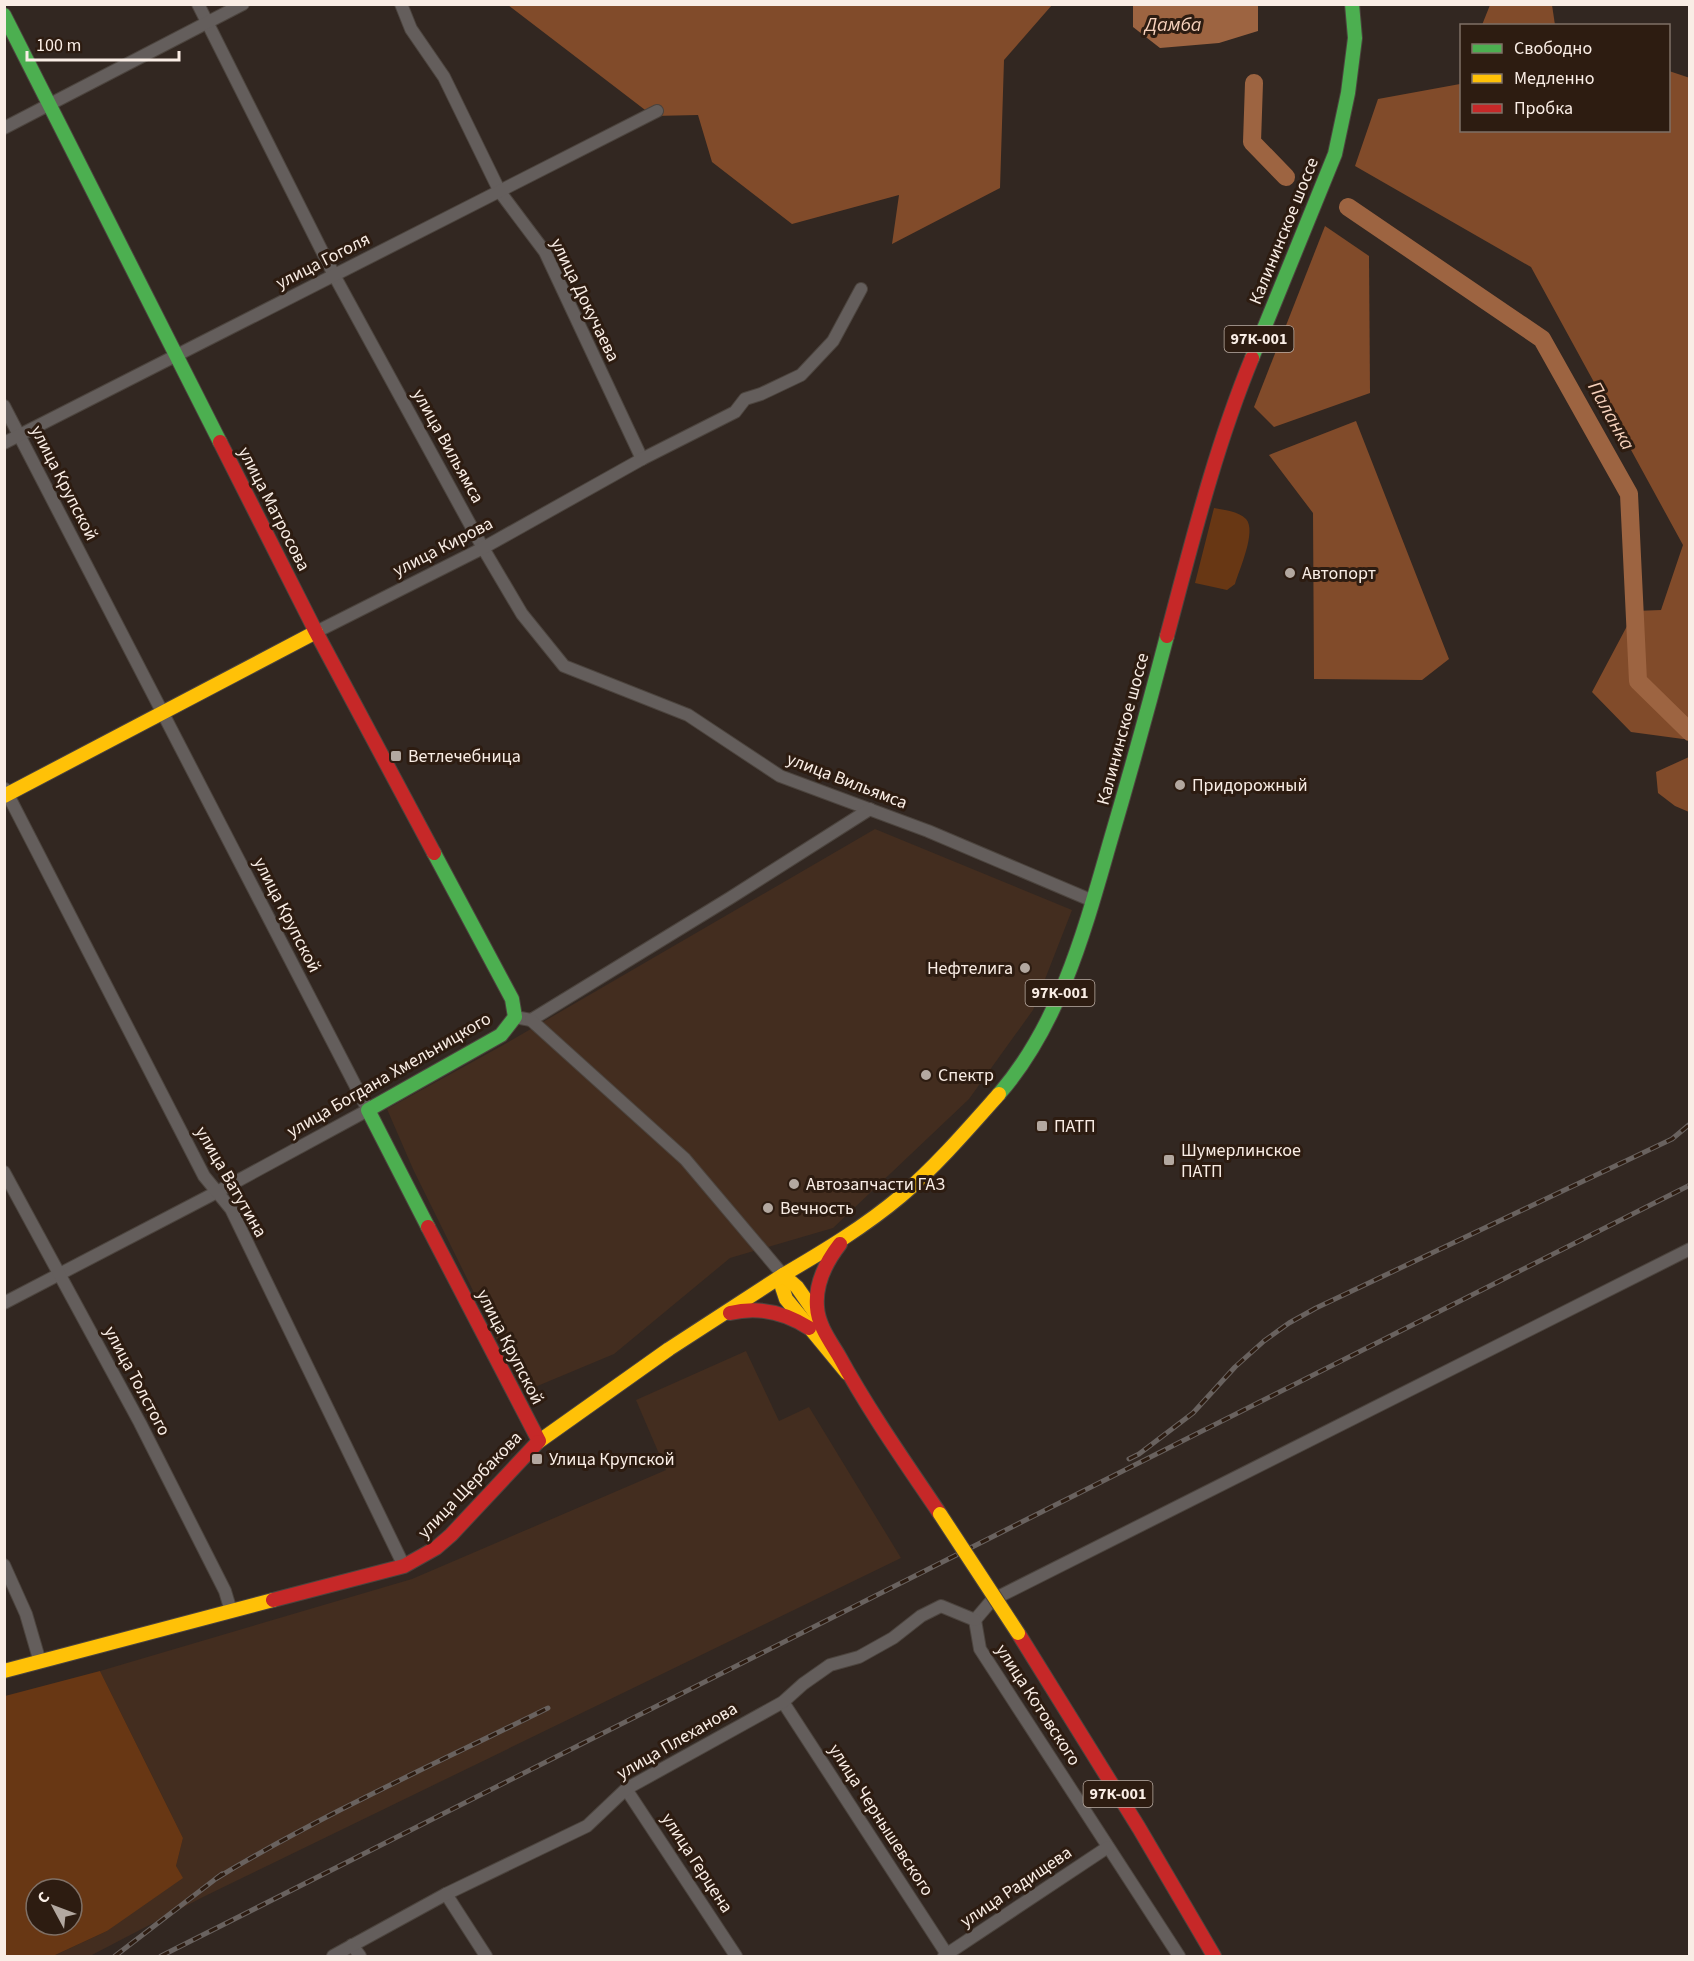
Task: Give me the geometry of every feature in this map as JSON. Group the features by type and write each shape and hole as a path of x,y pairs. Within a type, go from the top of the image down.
{"main road":[{"name":"Калининское шоссе","path":"783,1275 851,1234 902,1195 976,1121 1015,1075 1064,986 1093,901 1139,743 1206,487 1234,401 1335,154 1348,93 1355,38 1352,4"},
{"name":"улица Матросова","path":"4,15 316,632 512,999 515,1017"},
{"name":"улица Кирова","path":"6,792 316,632"},
{"name":"улица Богдана Хмельницкого","path":"368,1110 501,1035 515,1017"},
{"name":"улица Крупской","path":"368,1110 538,1441"},
{"name":"97К-001","path":"818,1317 817,1300 823,1272 839,1246 851,1234"},
{"name":"97К-001","path":"783,1275 797,1287 818,1317 847,1373 1018,1633 1215,1956"},
{"name":"97К-001","path":"783,1275 782,1287 786,1299 847,1373"},
{"name":"улица Щербакова","path":"4,1671 404,1566 436,1548 451,1535 538,1441 717,1317 783,1275"},
{"path":"717,1317 736,1311 764,1309 797,1320 809,1329"}],"street":[{"name":"улица Вильямса","path":"198,4 334,275 483,548 522,614 564,666 688,715 780,776 928,831 1093,901"},
{"path":"4,128 243,4"},
{"name":"улица Докучаева","path":"401,4 411,29 444,77 500,192 546,252 642,459"},
{"name":"улица Гоголя","path":"4,443 657,111"},
{"name":"улица Кирова","path":"316,632 483,548 642,459 735,412 746,399 801,375 833,341 861,289"},
{"name":"улица Крупской","path":"4,406 368,1110"},
{"name":"улица Ватутина","path":"6,792 204,1176 231,1209 404,1566"},
{"path":"783,1275 685,1159 531,1020 870,809"},
{"name":"улица Богдана Хмельницкого","path":"515,1017 531,1020"},
{"name":"улица Богдана Хмельницкого","path":"4,1303 368,1110"},
{"name":"улица Толстого","path":"4,1172 140,1423 225,1591 231,1611"},
{"path":"975,1620 992,1600 1689,1249"},
{"path":"4,1565 26,1614 40,1662"},
{"name":"улица Плеханова","path":"333,1956 446,1894 587,1826 626,1789 783,1702 802,1684 830,1665 859,1657 893,1638 921,1616 941,1606 975,1620"},
{"name":"улица Котовского","path":"975,1620 980,1649 1179,1956"},
{"name":"улица Чернышевского","path":"783,1702 946,1956"},
{"name":"улица Герцена","path":"626,1789 736,1956"},
{"name":"улица Радищева","path":"946,1956 1108,1847"},
{"path":"446,1894 486,1956"},
{"path":"352,1945 360,1956"}],"shaded area":[{"path":"508,5 1052,5 1004,60 1000,188 892,244 899,195 792,224 712,162 698,115 653,116"},
{"path":"1490,5 1552,5 1555,24 1482,24"},
{"path":"1670,71 1690,78 1690,737 1683,739 1631,732 1592,692 1635,611 1661,610 1683,545 1531,267 1355,166 1378,99 1460,84 1460,132 1670,132"},
{"path":"1325,226 1369,256 1370,393 1274,427 1254,407"},
{"path":"1356,421 1449,659 1422,680 1314,679 1313,513 1269,455"},
{"path":"1214,508 1239,514 1246,519 1249,525 1248,541 1235,584 1227,590 1195,583"},
{"path":"1689,757 1689,812 1675,806 1658,793 1656,772"},
{"path":"875,829 1072,910 1033,1010 969,1099 833,1228 730,1258 614,1354 523,1392 413,1169 387,1109 505,1044"},
{"path":"746,1351 779,1421 809,1407 901,1558 203,1897 90,1956 53,1956 107,1931 176,1866 183,1838 100,1671 412,1579 666,1470 636,1400"},
{"path":"100,1671 183,1838 176,1866 183,1878 107,1931 53,1956 5,1956 5,1696"}],"water":[{"name":"Дамба","path":"1133,5 1258,5 1258,31 1219,43 1160,48 1133,27"}],"waterway":[{"name":"Паланка","path":"1254,83 1252,142 1286,177"},
{"name":"Паланка","path":"1348,207 1542,339 1629,494 1638,681 1690,732"}],"railway":[{"path":"1129,1459 1193,1413 1235,1367 1264,1341 1289,1323 1316,1308 1672,1139 1690,1124"},
{"path":"161,1956 1690,1185"},
{"path":"217,1878 298,1832 548,1708"},
{"path":"115,1956 222,1874"}],"traffic: fast":[{"path":"1252,358 1335,154 1348,93 1355,38 1352,4"},
{"path":"4,15 220,442"},
{"path":"999,1094 1039,1037 1080,942 1101,875 1167,636"},
{"path":"428,1227 368,1110 501,1035 515,1017 512,999 434,853"}],"traffic: slow":[{"path":"4,796 316,632"},
{"path":"847,1373 786,1299 782,1287 783,1275 829,1248 901,1196 964,1134 999,1094"},
{"path":"538,1442 669,1349 783,1275 797,1287 818,1317"},
{"path":"940,1514 1018,1633"},
{"path":"4,1671 273,1600"}],"traffic: jam":[{"path":"1167,636 1215,461 1252,358"},
{"path":"220,442 316,632 434,853"},
{"path":"428,1227 539,1441"},
{"path":"840,1244 826,1266 818,1290 817,1307 822,1326 863,1397 940,1514"},
{"path":"730,1313 761,1310 781,1314 809,1328"},
{"path":"273,1600 404,1566 436,1548 538,1442"},
{"path":"1018,1633 1139,1828 1214,1956"}],"place":[{"name":"Автопорт","path":"1290,573"},
{"name":"Ветлечебница","path":"396,756"},
{"name":"Придорожный","path":"1180,785"},
{"name":"Нефтелига","path":"1025,968"},
{"name":"Спектр","path":"926,1075"},
{"name":"ПАТП","path":"1042,1126"},
{"name":"Шумерлинское ПАТП","path":"1169,1160"},
{"name":"Автозапчасти ГАЗ","path":"794,1184"},
{"name":"Вечность","path":"768,1208"},
{"name":"Улица Крупской","path":"537,1459"}]}
